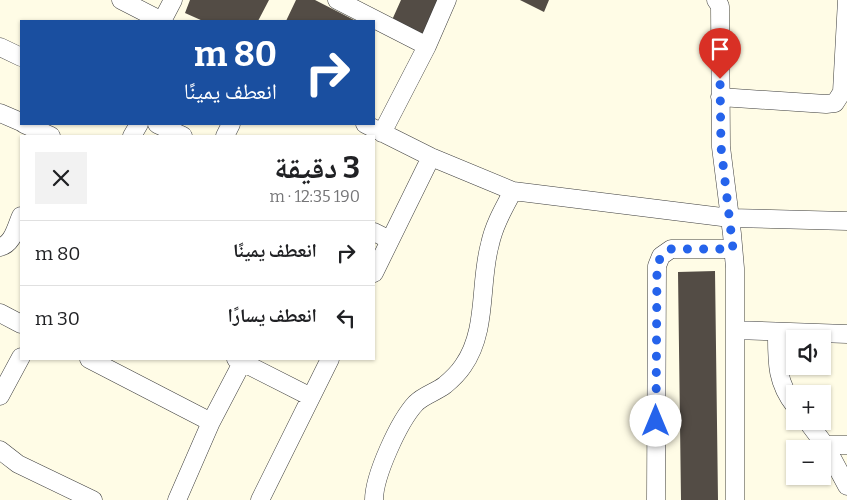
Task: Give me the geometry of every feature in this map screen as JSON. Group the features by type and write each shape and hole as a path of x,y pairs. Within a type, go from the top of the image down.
{"street":[{"path":"120,0 153,19 173,0"},
{"path":"337,0 427,46"},
{"path":"382,133 427,46 447,0"},
{"path":"720,97 835,103 842,92 847,0"},
{"path":"719,2 721,147 733,249 735,500"},
{"path":"0,47 20,57"},
{"path":"2,118 20,122"},
{"path":"27,125 49,135"},
{"path":"159,125 181,135"},
{"path":"364,128 382,133 432,157 513,191 730,218 847,221"},
{"path":"375,271 432,157"},
{"path":"374,500 374,493 385,459 403,419 417,402 445,385 463,366 471,350 479,322 489,244 513,191"},
{"path":"0,248 10,242 20,218"},
{"path":"375,232 390,240"},
{"path":"656,500 657,266 661,256 671,249 733,249"},
{"path":"0,314 20,324"},
{"path":"735,330 847,334"},
{"path":"777,332 777,362 780,380 786,393"},
{"path":"0,396 20,359"},
{"path":"90,360 211,422"},
{"path":"177,500 211,422 241,360 311,396"},
{"path":"260,500 329,360"},
{"path":"813,430 821,440"},
{"path":"831,445 847,445"},
{"path":"0,450 18,464 93,500"},
{"path":"831,456 847,486"}],"building":[{"path":"190,0 269,0 259,20 201,20 185,13"},
{"path":"296,0 315,0 354,20 286,20"},
{"path":"401,0 438,0 423,34 392,20"},
{"path":"520,0 549,0 544,12"},
{"path":"715,271 718,500 681,500 678,272"}],"route":[{"path":"656,421 657,266 661,256 671,249 733,249 721,147 720,79"}]}
